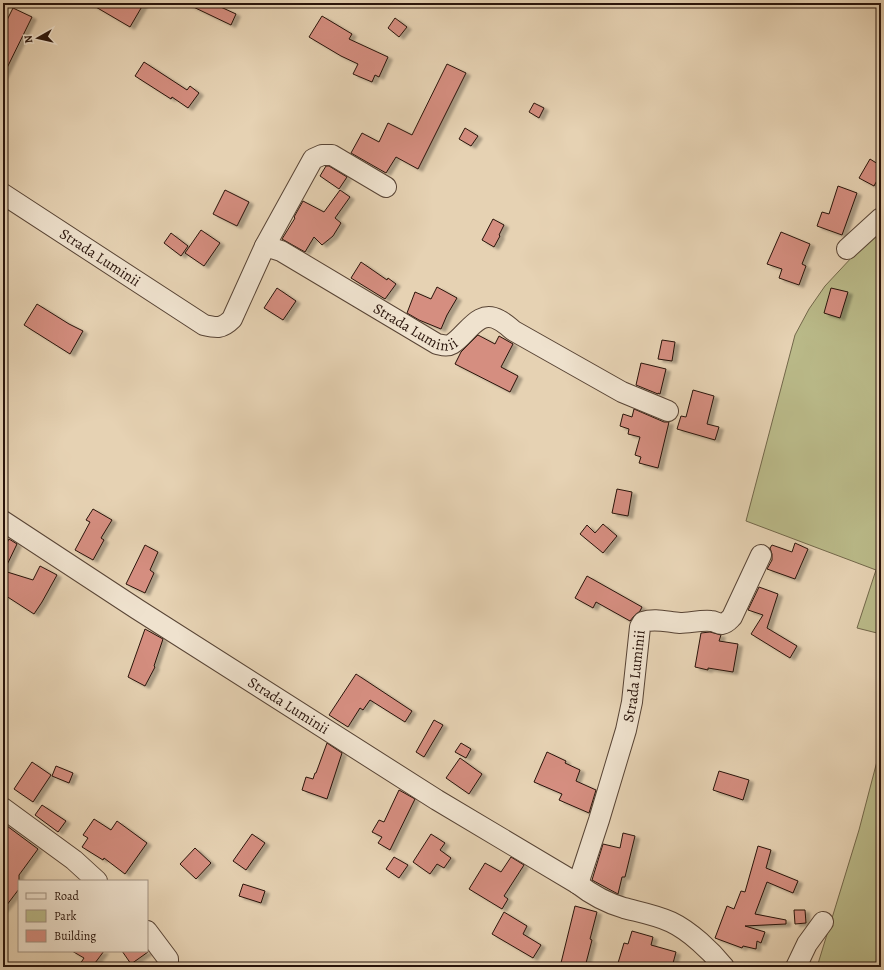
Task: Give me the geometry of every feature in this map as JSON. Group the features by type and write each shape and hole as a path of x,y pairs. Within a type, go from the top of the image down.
{"street":[{"name":"Strada Luminii","path":"3,194 204,325 215,328 225,325 232,318 265,246 313,159 322,155 332,155 386,187"},
{"path":"848,248 881,218"},
{"name":"Strada Luminii","path":"265,246 281,251 437,344 445,346 452,344 480,319 489,317 498,319 514,331 622,392 668,411"},
{"name":"Strada Luminii","path":"3,521 137,609 424,791 578,884 589,893 622,907 657,916 684,930 714,955 724,967"},
{"name":"Strada Luminii","path":"578,884 626,730 632,702 640,627 643,622 648,620 680,623 704,620 714,621 721,624 727,622 732,617 761,556"},
{"path":"3,808 74,860 95,880"},
{"path":"796,967 807,944 823,922"},
{"path":"148,932 168,959 168,967"}],"green space":[{"path":"881,226 881,634 857,628 876,570 746,521 795,335 809,309 825,286"},
{"path":"881,746 881,967 817,967 859,830"}],"building":[{"path":"89,3 144,3 130,27"},
{"path":"185,3 212,3 236,14 231,25"},
{"path":"13,8 32,17 3,76 3,28"},
{"path":"322,16 352,34 349,39 388,57 379,77 375,75 372,82 353,74 358,64 309,37"},
{"path":"395,18 407,27 399,37 388,28"},
{"path":"144,62 187,90 190,86 199,93 188,108 135,76"},
{"path":"447,64 466,73 418,169 396,157 386,173 351,153 362,133 379,142 388,123 412,135"},
{"path":"534,103 544,108 539,118 529,112"},
{"path":"465,128 478,136 471,146 459,139"},
{"path":"870,159 881,166 881,173 874,186 859,178"},
{"path":"326,166 329,166 347,177 339,189 320,176"},
{"path":"838,186 857,193 842,235 817,226 822,212 829,214"},
{"path":"225,190 249,202 237,226 213,214"},
{"path":"340,190 350,197 335,218 341,223 333,236 322,245 314,237 305,252 282,239 295,218 294,217 303,201 324,212"},
{"path":"493,219 504,225 494,247 482,240"},
{"path":"201,230 220,243 204,266 185,253"},
{"path":"781,232 810,244 802,264 806,266 799,285 779,278 782,269 767,264"},
{"path":"171,233 188,246 181,256 164,243"},
{"path":"361,262 387,280 388,278 396,284 385,299 351,278"},
{"path":"437,287 457,298 441,329 419,320 407,313 415,292 431,299"},
{"path":"277,288 296,301 283,320 264,308"},
{"path":"831,288 848,292 840,318 824,313"},
{"path":"37,304 83,331 70,354 24,325"},
{"path":"478,335 495,344 499,336 513,344 501,367 518,376 510,392 455,364 461,352"},
{"path":"662,340 675,342 672,361 658,359"},
{"path":"641,363 666,369 660,394 636,385"},
{"path":"693,390 714,396 707,424 719,427 715,440 677,429 681,416 686,417"},
{"path":"634,409 664,422 669,422 658,468 639,463 641,457 635,455 640,437 628,434 629,429 620,426 623,414 632,417"},
{"path":"617,489 632,492 628,516 612,513"},
{"path":"93,509 112,520 101,538 104,540 93,560 75,550 90,522 86,520"},
{"path":"603,524 617,536 603,553 580,534 587,525 595,533"},
{"path":"9,539 17,544 4,571 33,580 40,566 57,575 34,614 3,594 3,550"},
{"path":"795,543 808,549 795,579 767,569 772,560 770,548 772,545 792,552"},
{"path":"145,545 158,552 150,570 154,573 145,593 126,584"},
{"path":"587,576 642,607 640,611 630,621 596,602 593,608 575,598"},
{"path":"759,587 778,594 767,628 797,646 790,658 751,634 763,615 748,610"},
{"path":"145,629 163,639 154,666 155,667 145,686 128,677"},
{"path":"710,632 721,635 719,641 738,644 733,672 708,668 708,670 695,667 701,633"},
{"path":"356,674 412,711 405,722 370,700 363,710 360,708 348,727 329,715"},
{"path":"434,720 443,725 424,757 416,752"},
{"path":"327,743 342,753 327,799 302,790 306,777 313,779"},
{"path":"461,743 471,749 466,758 455,752"},
{"path":"547,752 580,770 576,781 596,790 589,813 559,800 562,794 534,782"},
{"path":"460,758 482,774 469,794 446,778"},
{"path":"32,762 51,775 33,802 14,789"},
{"path":"56,766 73,773 69,783 52,776"},
{"path":"719,771 749,780 743,800 713,790"},
{"path":"399,790 415,799 390,850 378,843 382,837 372,832 379,820 384,822"},
{"path":"42,805 66,821 58,832 35,815"},
{"path":"94,819 111,830 117,821 147,843 125,874 104,858 103,860 82,847 88,838 83,835"},
{"path":"3,823 38,849 19,875 18,890 3,910"},
{"path":"623,833 635,836 625,877 622,877 618,894 592,880 603,844 620,848"},
{"path":"252,834 265,843 246,870 233,861"},
{"path":"431,834 445,843 440,850 451,858 444,868 437,864 430,874 413,862"},
{"path":"758,846 771,850 766,868 798,881 793,893 767,882 755,914 786,920 786,924 745,926 765,932 761,943 757,941 756,949 743,946 742,948 715,938 727,906 734,909 741,891 745,892"},
{"path":"195,848 211,863 196,879 180,864"},
{"path":"394,857 408,865 399,878 386,869"},
{"path":"511,857 524,865 504,896 508,899 502,909 469,889 485,863 501,872"},
{"path":"243,884 265,891 261,903 239,896"},
{"path":"575,906 597,912 590,939 592,940 585,967 560,967"},
{"path":"794,910 805,910 806,923 795,924"},
{"path":"504,912 527,926 523,934 541,945 533,958 492,934"},
{"path":"632,931 653,937 651,945 676,952 672,967 623,967 624,965 618,963 624,943 628,944"},
{"path":"74,952 103,952 92,967 78,967 84,958"},
{"path":"123,952 148,952 131,964"}]}
